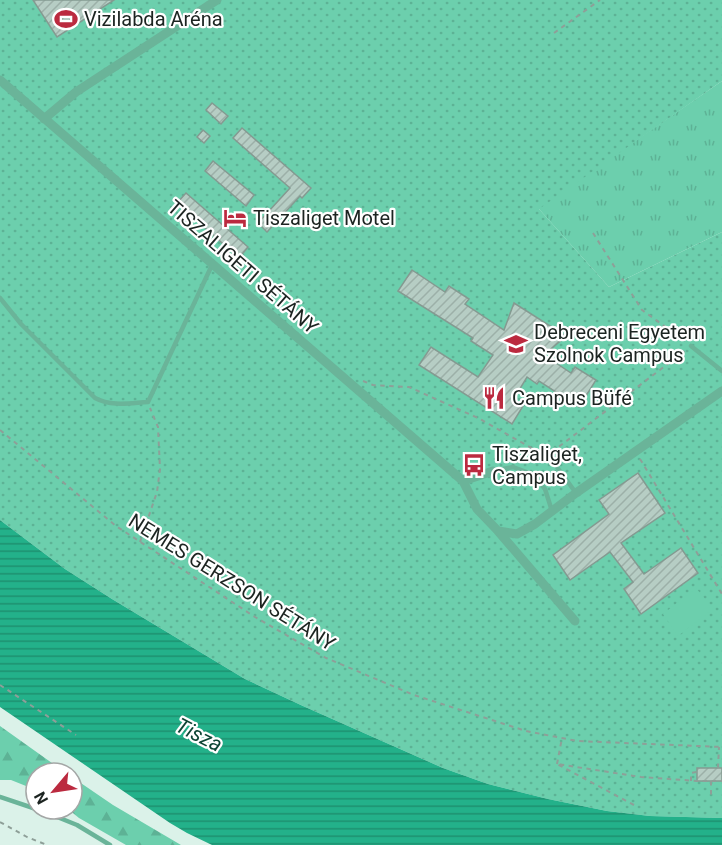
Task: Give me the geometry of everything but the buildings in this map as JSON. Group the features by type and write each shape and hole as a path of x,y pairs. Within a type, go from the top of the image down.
{"street":[{"path":"44,119 76,92 217,0"},
{"name":"TISZALIGETI SÉTÁNY","path":"0,80 463,481 477,509 574,621"},
{"path":"498,531 517,534 535,524 722,391"},
{"path":"463,481 493,471"}],"lane":[{"path":"0,298 21,324 95,398 105,403 148,402 212,265"},
{"path":"692,346 722,371"},
{"path":"551,459 576,493"},
{"path":"493,471 513,467 532,474 545,489 552,511"},
{"path":"0,797 76,825 110,845"}],"path":[{"path":"554,33 600,0"},
{"path":"355,378 374,385 409,387 478,418 546,456 692,346 642,310 592,234"},
{"path":"140,542 157,492 160,469 158,428 148,402"},
{"name":"NEMES GERZSON SÉTÁNY","path":"0,430 116,526 255,617 326,658 414,695 526,731 577,741 721,747"},
{"path":"635,452 722,594"},
{"path":"0,685 76,735"},
{"path":"557,764 562,738"},
{"path":"718,768 721,747"},
{"path":"557,764 641,777 722,781"},
{"path":"557,764 634,805"},
{"path":"691,781 691,773 697,772"},
{"path":"711,781 711,796"},
{"path":"0,822 47,845"}],"green space":[{"path":"0,0 722,0 722,81 539,209 609,287 722,232 722,818 650,816 607,811 488,784 443,768 245,679 65,569 0,520"},
{"path":"722,81 722,232 609,287 538,208"},
{"path":"696,588 713,609 678,636 663,614"},
{"path":"0,726 49,761 24,761 24,785 11,780 0,780"},
{"path":"84,785 181,845 126,845 84,821"}],"water":[{"name":"Tisza","path":"0,520 65,569 112,599 245,679 303,706 443,768 488,784 607,811 650,816 722,818 722,845 212,845 170,823 84,764 84,761 79,761 0,707"}],"place":[{"name":"Vizilabda Aréna","path":"66,19"},
{"name":"Tiszaliget Motel","path":"235,218"},
{"name":"Debreceni Egyetem Szolnok Campus","path":"516,344"},
{"name":"Campus Büfé","path":"494,398"},
{"name":"Tiszaliget, Campus","path":"474,465"}]}
